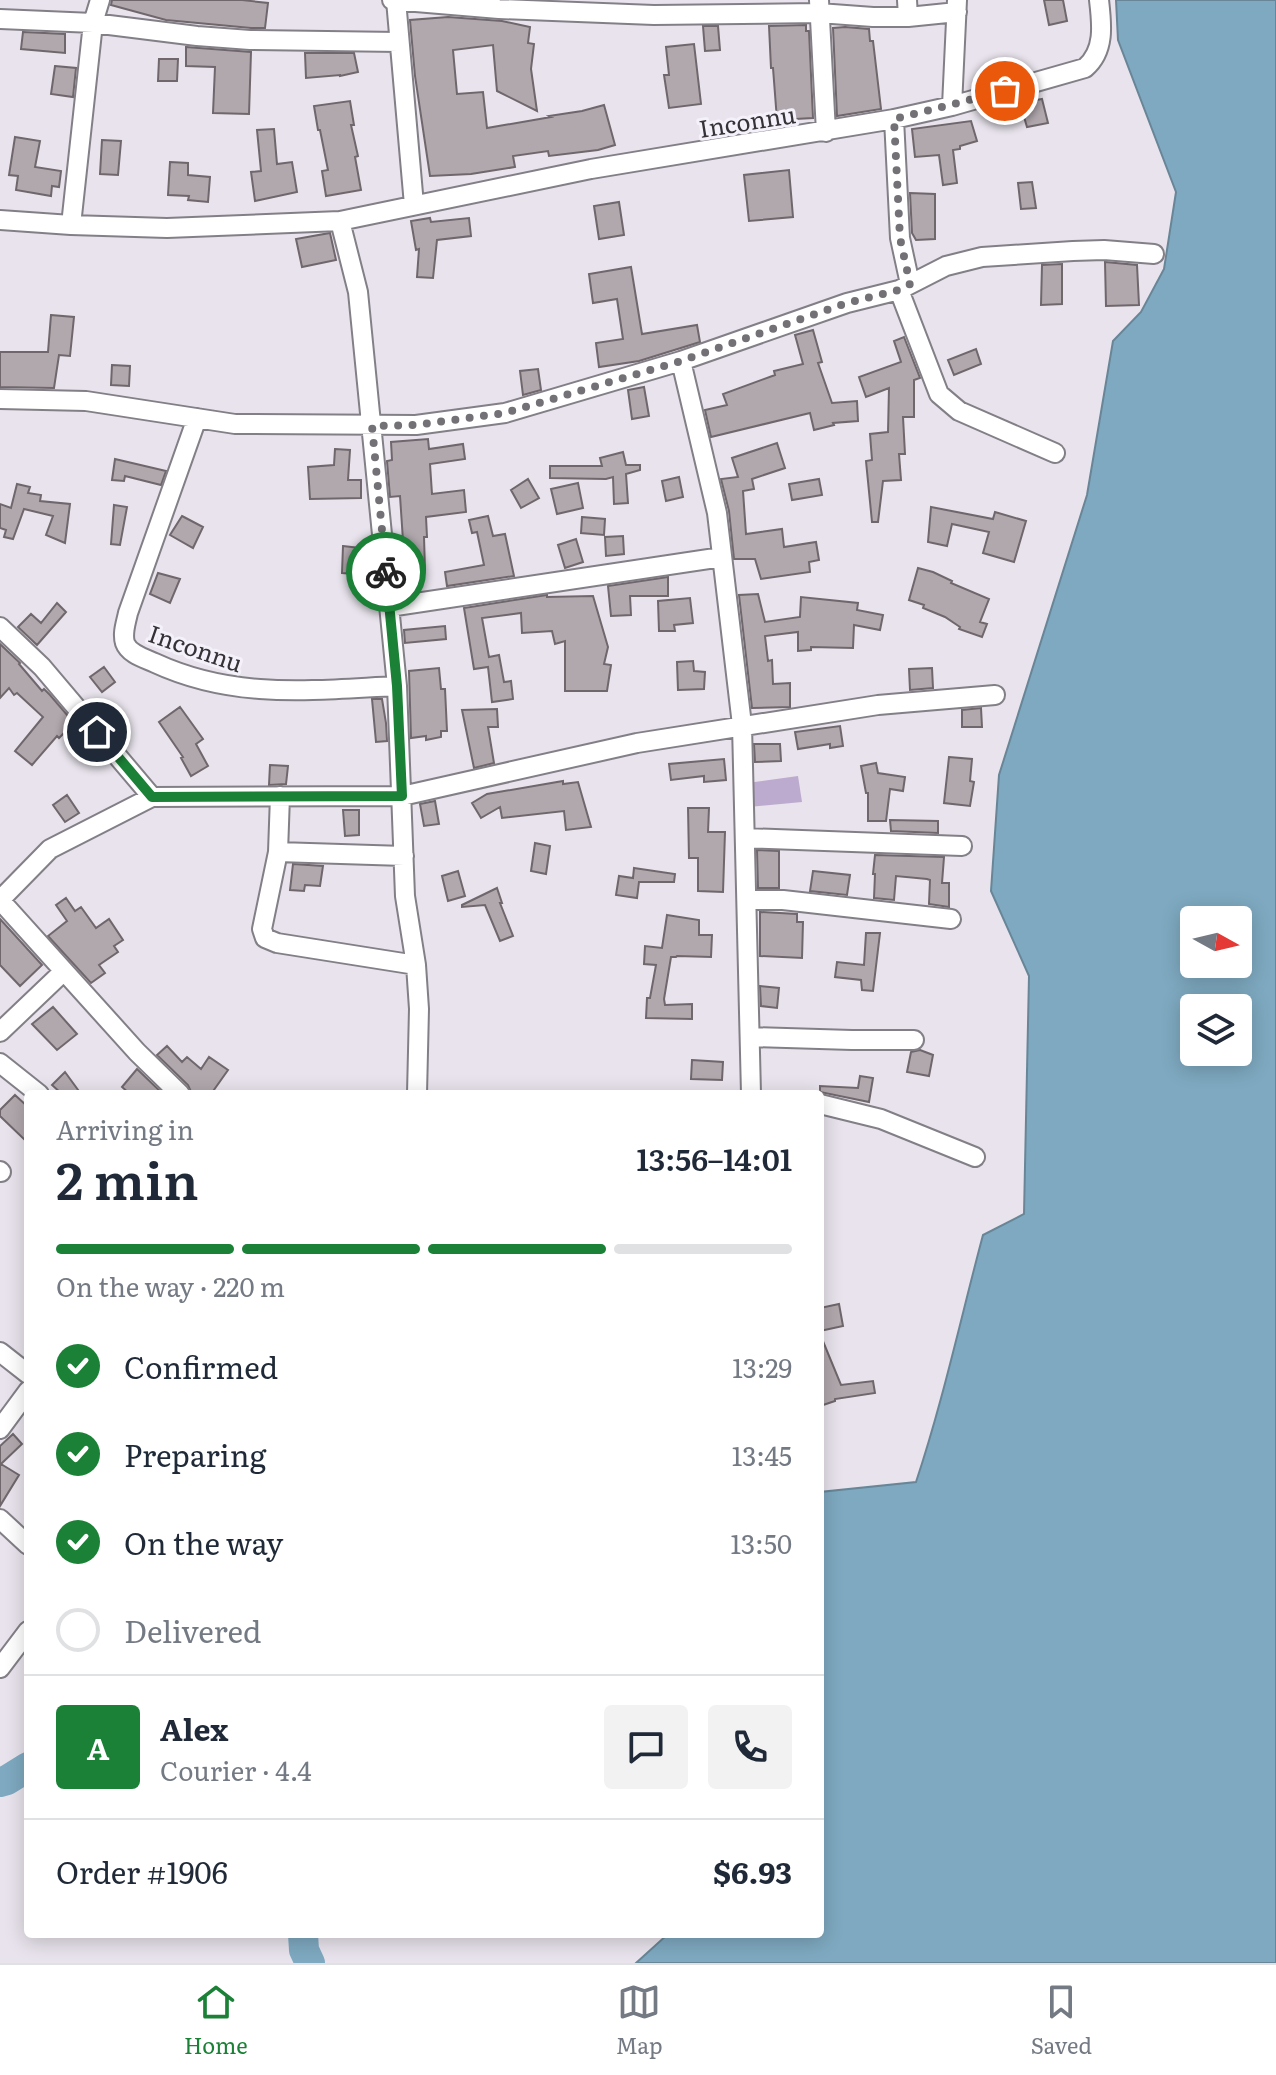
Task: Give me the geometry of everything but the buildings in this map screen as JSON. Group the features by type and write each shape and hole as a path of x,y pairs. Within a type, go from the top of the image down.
{"street":[{"path":"71,225 93,23 100,0"},
{"path":"414,205 394,0 654,15 819,6 873,17 907,8 957,6 952,106"},
{"name":"Inconnu","path":"0,220 167,228 340,221 591,169 894,119 952,106 1085,68 1094,60 1101,40 1099,0"},
{"path":"819,6 826,132"},
{"path":"0,19 93,23 250,40 399,42"},
{"path":"894,119 905,287 939,394 959,411 1055,453"},
{"path":"340,221 358,292 397,686 405,896 416,965 419,1009 417,1090"},
{"path":"0,399 86,401 235,424 416,425 505,413 681,361 847,303 905,287 946,266 982,257 1088,251 1154,254"},
{"path":"681,361 717,513 742,725 751,1090"},
{"name":"Inconnu","path":"197,418 128,613 123,632 126,646 159,665 211,683 247,690 397,686"},
{"path":"389,607 722,557"},
{"path":"0,627 42,667 152,797"},
{"path":"176,1090 137,1052 0,900 50,849 152,797 402,796 637,743 742,725 878,705 995,695"},
{"path":"280,796 278,852 262,929 265,938 277,943 416,965"},
{"path":"745,838 962,846"},
{"path":"278,852 404,856"},
{"path":"747,900 783,900 951,919"},
{"path":"0,1032 64,971"},
{"path":"750,1037 914,1040"},
{"path":"0,1063 34,1090"},
{"path":"824,1105 881,1119 975,1157"},
{"path":"0,1352 24,1371"},
{"path":"0,1429 24,1396"},
{"path":"0,1519 24,1541"},
{"path":"0,1668 24,1636"}],"shaded area":[{"path":"798,776 802,802 749,807 747,783"}],"water":[{"path":"1116,0 1276,0 1276,1963 636,1963 664,1938 824,1938 824,1492 916,1482 983,1235 1024,1214 1029,976 991,891 999,775 1087,495 1113,341 1141,312 1164,269 1176,192 1118,40"}],"waterway":[{"path":"0,1782 24,1769"},
{"path":"303,1938 304,1950 310,1963"}],"way so far":[{"path":"386,572 372,426 416,425 505,413 681,361 847,303 899,290 910,284 900,238 894,119 1005,91"}],"route":[{"path":"97,732 152,797 402,796 397,686 386,572"}]}
